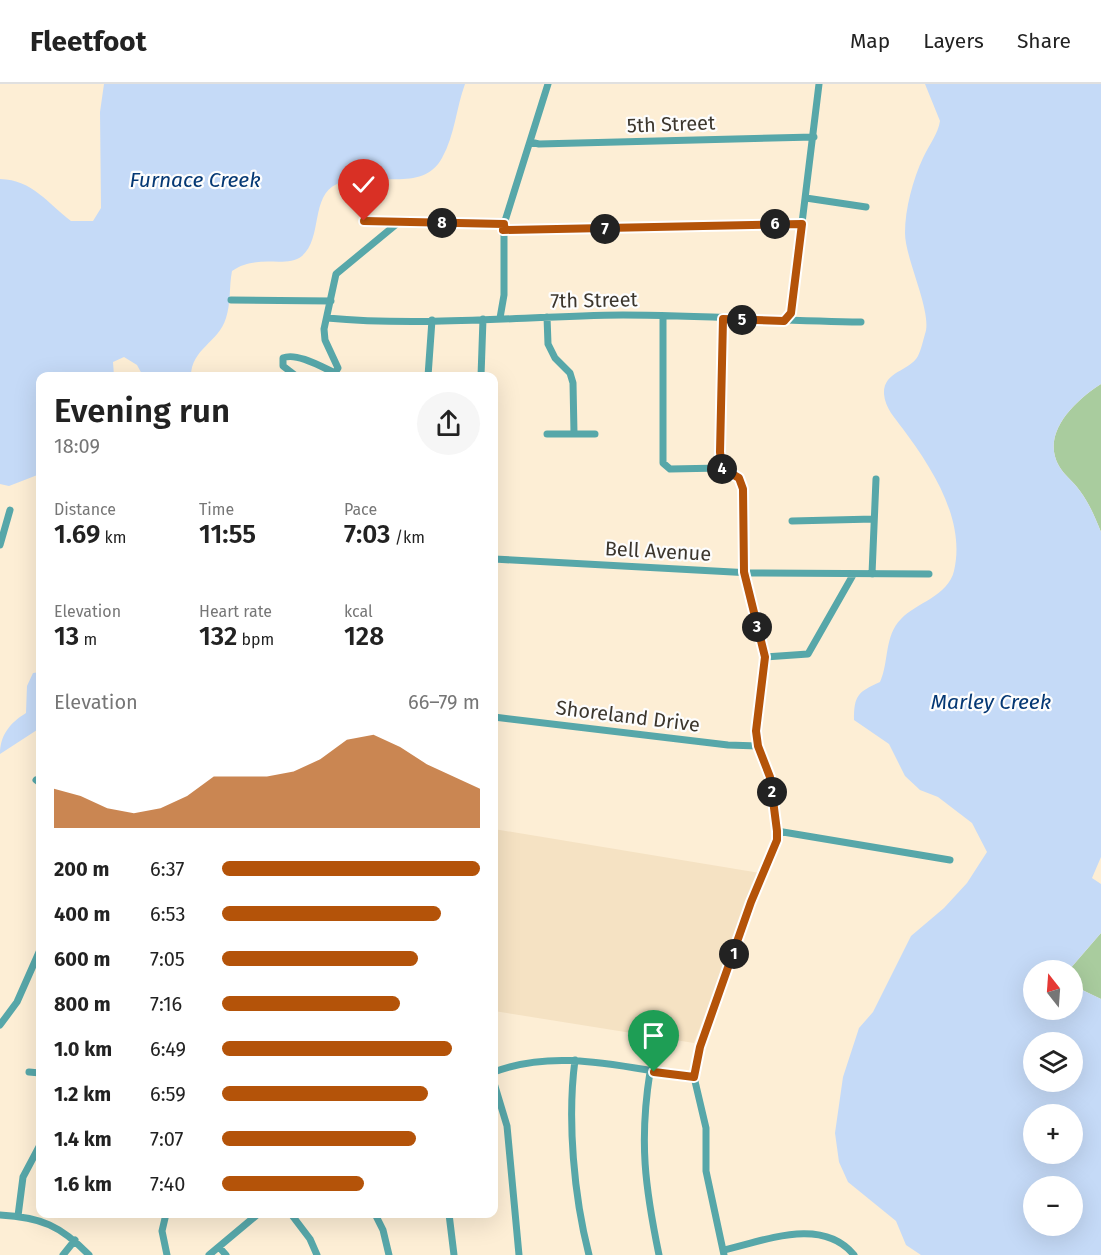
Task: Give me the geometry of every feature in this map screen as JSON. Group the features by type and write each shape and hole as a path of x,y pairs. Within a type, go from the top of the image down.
{"street":[{"path":"500,318 504,295 503,227 548,84"},
{"path":"784,321 791,313 819,84"},
{"name":"5th Street","path":"530,142 538,144 814,137"},
{"path":"806,198 866,207"},
{"path":"364,221 503,227 802,224"},
{"path":"336,372 338,368 336,359 325,340 336,274 399,222"},
{"path":"231,300 331,301"},
{"path":"547,317 548,344 555,358 570,373 573,383 574,433"},
{"path":"663,317 663,463 669,469 722,468 739,478 741,483 744,572 765,657 756,731 758,746 770,777 777,831 777,840 751,902 700,1047 694,1077 704,1120 706,1171 724,1253 799,1233 814,1233 821,1234 854,1255"},
{"name":"7th Street","path":"327,318 432,320 663,317 861,322"},
{"path":"481,372 483,319"},
{"path":"722,468 723,319"},
{"path":"428,372 432,320"},
{"path":"291,372 283,366 283,358 287,356 333,372"},
{"path":"547,434 595,434"},
{"path":"872,574 876,479"},
{"path":"0,545 10,510"},
{"path":"792,521 874,519"},
{"name":"Bell Avenue","path":"498,560 744,572 853,575 929,574"},
{"path":"765,657 808,654 853,575"},
{"name":"Shoreland Drive","path":"498,717 728,745 758,746"},
{"path":"777,831 950,860"},
{"path":"0,1025 18,1002 36,959"},
{"path":"498,1071 538,1060 574,1060 694,1077"},
{"path":"574,1060 572,1092 575,1151 583,1232 589,1255"},
{"path":"29,1071 36,1072"},
{"path":"650,1072 644,1110 642,1149 647,1195 659,1255"},
{"path":"498,1096 507,1126 519,1255"},
{"path":"18,1216 22,1177 36,1152"},
{"path":"0,1215 18,1216 53,1225 75,1240 89,1255"},
{"path":"165,1218 162,1231 167,1255"},
{"path":"209,1255 253,1218"},
{"path":"294,1218 310,1239 317,1255"},
{"path":"377,1218 383,1230 389,1255"},
{"path":"449,1218 454,1255"},
{"path":"63,1255 75,1240"},
{"path":"219,1247 226,1255"},
{"path":"740,1247 741,1255"}],"shaded area":[{"path":"498,830 760,873 694,1043 498,1012"}],"green space":[{"path":"1101,384 1101,532 1092,510 1078,488 1059,466 1054,454 1054,442 1057,430 1072,408"},
{"path":"1101,933 1101,999 1083,990 1083,960 1078,960"}],"water":[{"name":"Furnace Creek","path":"104,84 465,84 450,140 442,158 433,169 421,176 408,179 364,179 337,184 323,198 313,239 302,256 288,261 251,263 232,271 226,318 218,333 195,359 191,372 141,372 137,365 124,357 113,362 114,372 36,372 36,476 9,486 0,484 0,179 12,180 31,188 71,221 93,221 101,208 100,112"},
{"name":"Marley Creek","path":"925,84 1101,84 1101,384 1081,399 1064,419 1057,430 1054,454 1059,466 1078,488 1092,510 1101,532 1101,857 1092,878 1101,884 1101,933 1078,960 1023,960 1023,1020 1083,1020 1083,990 1101,999 1101,1255 921,1255 906,1245 896,1221 848,1182 839,1162 835,1133 843,1077 859,1028 873,1012 911,936 944,908 967,883 987,852 972,823 938,797 920,790 905,776 889,744 854,720 856,700 859,695 880,682 889,641 896,626 907,613 939,593 951,580 954,571 955,533 944,496 925,460 891,413 884,394 885,386 892,376 918,356 925,334 925,313 906,244 905,224 916,175 940,121"},
{"path":"33,673 36,673 36,731 0,754 0,747 7,730 26,713 27,686"}],"route":[{"path":"364,221 504,224 503,230 802,224 791,313 784,321 723,319 721,360 720,452 722,468 739,478 743,489 744,572 765,657 756,731 758,746 770,777 777,840 751,902 700,1047 694,1077 654,1072"}]}
